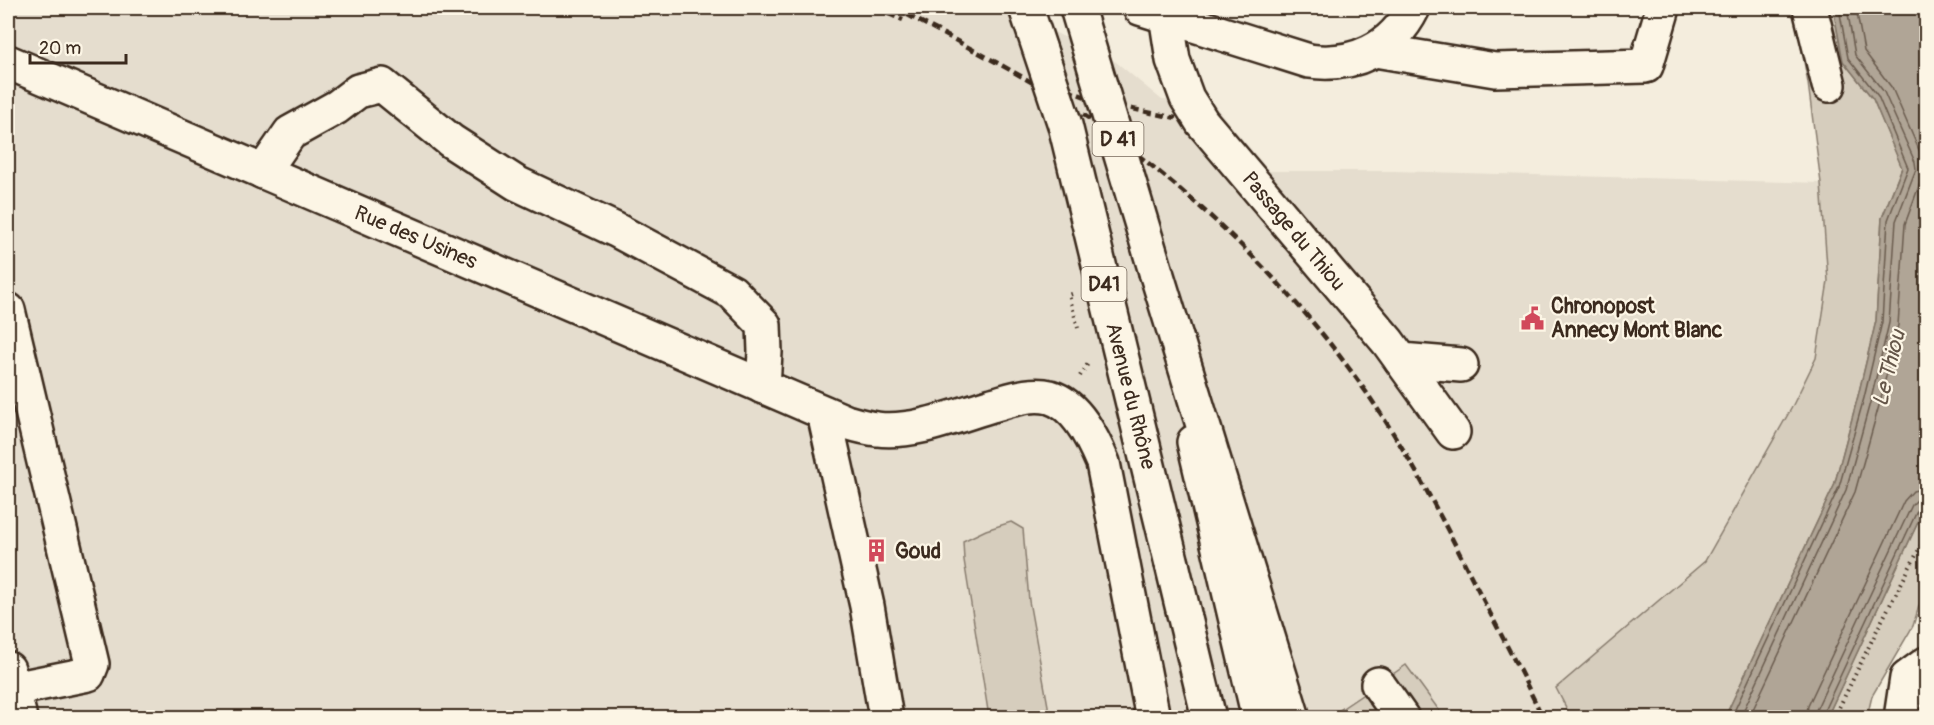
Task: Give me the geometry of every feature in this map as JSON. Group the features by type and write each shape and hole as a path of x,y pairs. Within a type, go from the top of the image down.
{"main road":[{"name":"Avenue du Rhône","path":"1026,8 1065,125 1087,210 1209,717"},
{"name":"D 41","path":"1077,8 1156,272"},
{"path":"1153,11 1308,61 1326,63 1344,62 1375,50 1396,33 1413,8"},
{"path":"1375,50 1495,70 1646,66 1663,8"},
{"path":"1810,8 1829,85"},
{"name":"Passage du Thiou","path":"1153,11 1187,98 1202,122 1388,342 1453,432"},
{"name":"Rue des Usines","path":"8,62 846,422 879,430 917,426 1032,395 1051,398 1062,403"},
{"path":"263,172 290,133 337,107 358,91 382,84 451,141 516,183 616,230 732,292 764,325 763,387"},
{"path":"1156,272 1258,717"},
{"path":"1156,272 1293,717"},
{"path":"8,310 92,664 88,674 14,692"},
{"path":"1401,360 1461,365"},
{"path":"1062,403 1072,411 1090,436 1103,463 1153,717"},
{"path":"824,413 861,577 886,717"},
{"path":"1901,717 1907,678 1926,664"},
{"path":"1378,684 1402,717"}],"path":[{"path":"1062,403 1094,354"},
{"path":"1834,717 1926,536"}],"shaded area":[{"path":"8,8 1004,8 1116,62 1162,100 1213,104 1269,171 1394,171 1821,183 1828,281 1816,358 1791,409 1705,561 1557,688 1571,717 8,717"},
{"path":"1794,8 1833,8 1843,61 1873,99 1902,167 1882,218 1876,321 1834,486 1725,717 1571,717 1556,688 1705,561 1791,409 1816,358 1828,281 1821,183 1808,83"},
{"path":"1926,505 1926,583 1913,626 1872,696 1867,717 1827,717"},
{"path":"1011,522 1023,529 1029,601 1050,717 989,717 963,541"},
{"path":"1406,665 1444,717 1420,717 1395,683 1393,674"},
{"path":"1368,691 1378,704 1378,717 1328,718"}],"water":[{"name":"Le Thiou","path":"1833,8 1926,8 1926,505 1827,717 1725,717 1834,486 1876,321 1882,218 1902,168 1873,99 1843,61"}],"railway":[{"path":"875,8 903,20"},
{"path":"895,8 1023,77 1097,124 1200,206 1293,299 1348,367 1399,443 1443,522 1543,718"},
{"path":"1041,80 1099,102 1176,118"}],"place":[{"name":"Chronopost Annecy Mont Blanc","path":"1533,318"},
{"name":"Goud","path":"877,551"}]}
